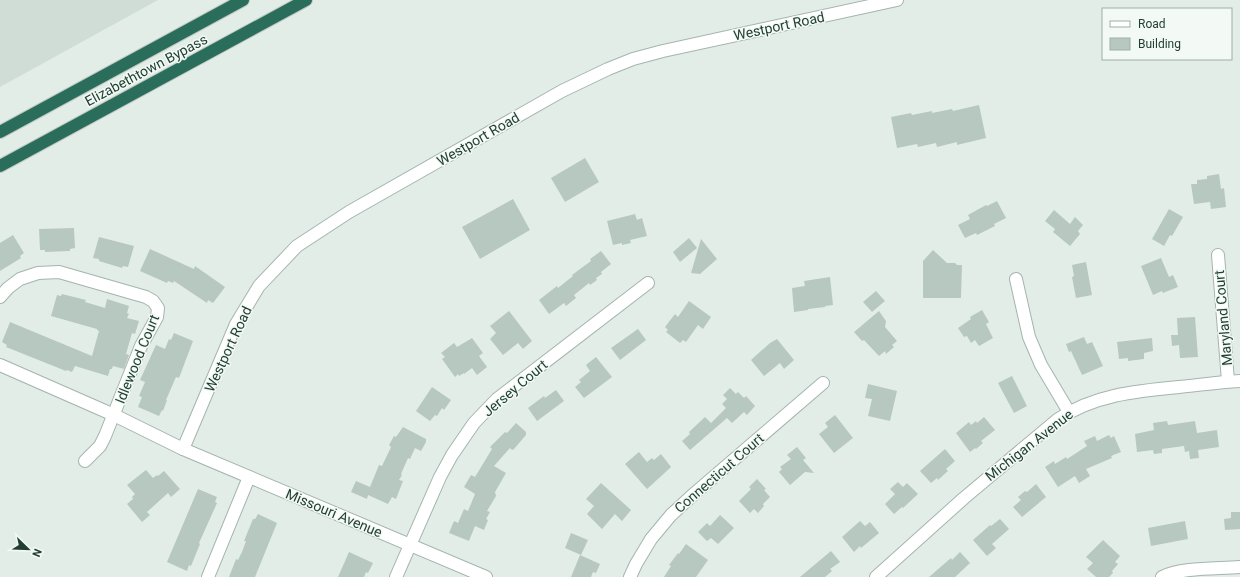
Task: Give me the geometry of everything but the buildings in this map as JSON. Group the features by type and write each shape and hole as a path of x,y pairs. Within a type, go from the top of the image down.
{"highway":[{"name":"Elizabethtown Bypass","path":"0,132 104,77 243,0"},
{"name":"Elizabethtown Bypass","path":"0,166 306,0"}],"street":[{"name":"Westport Road","path":"183,449 236,324 259,286 297,246 350,212 562,91 633,59 663,51 897,0"},
{"name":"Maryland Court","path":"1218,255 1234,381"},
{"name":"Idlewood Court","path":"0,298 8,288 20,279 38,273 59,272 146,297 153,301 158,308 157,317 141,346 114,415"},
{"path":"1016,279 1029,337 1041,365 1069,412"},
{"name":"Jersey Court","path":"396,577 440,478 452,455 474,423 497,399 648,284"},
{"name":"Idlewood Court","path":"0,365 114,415 183,449"},
{"name":"Michigan Avenue","path":"876,577 970,493 1057,420 1069,412 1089,403 1113,396 1158,389 1234,381"},
{"name":"Connecticut Court","path":"630,577 651,539 671,515 823,383"},
{"path":"85,461 100,446 114,415"},
{"name":"Missouri Avenue","path":"183,449 486,577"},
{"path":"208,577 249,477"},
{"path":"1162,577 1191,570 1240,568"}],"shaded area":[{"path":"0,0 158,0 0,87"}]}
